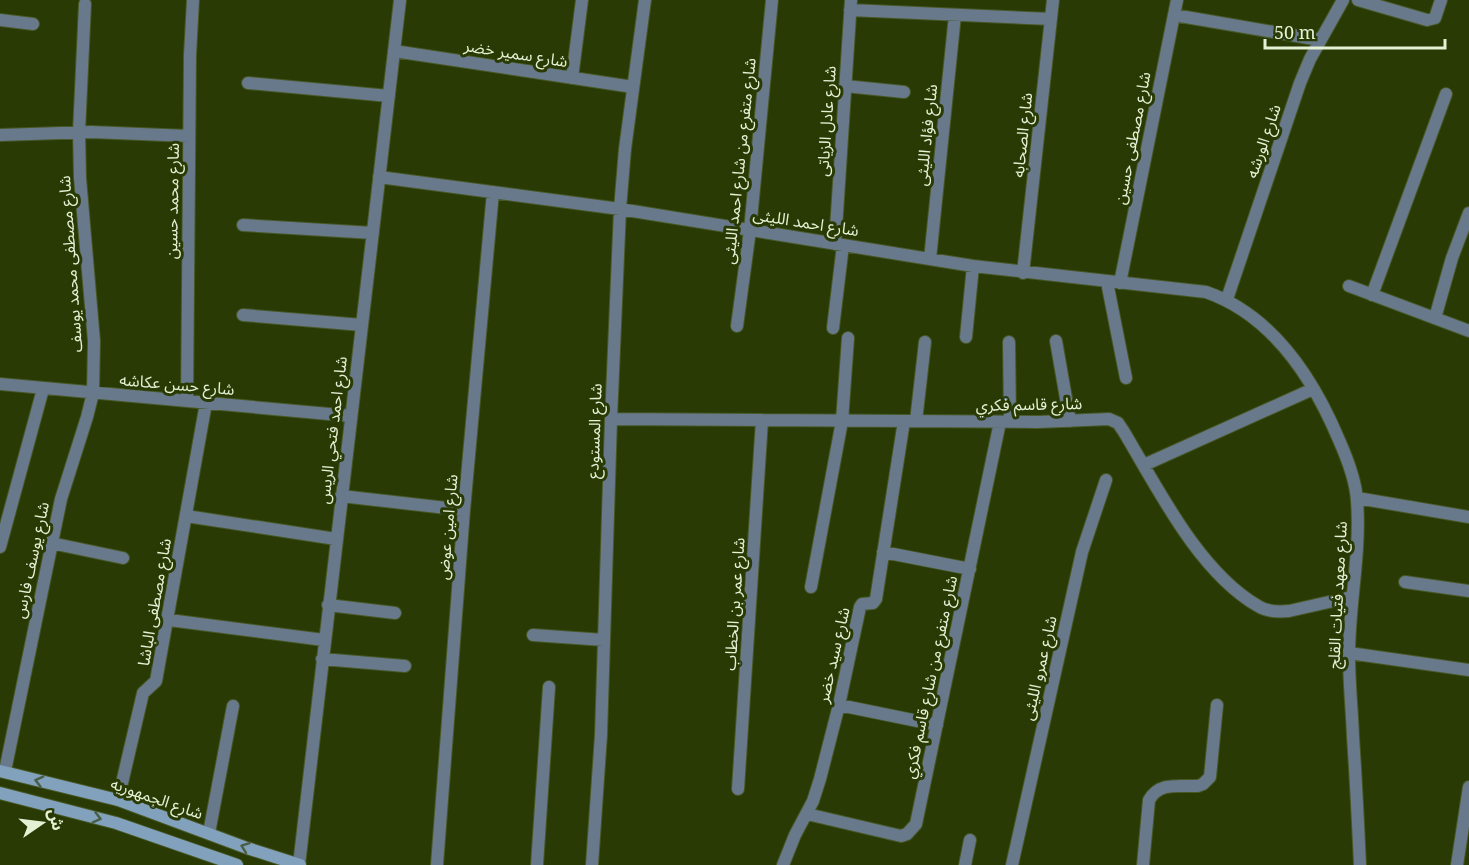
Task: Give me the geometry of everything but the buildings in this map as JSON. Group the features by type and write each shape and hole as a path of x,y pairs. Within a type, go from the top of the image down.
{"main road":[{"name":"شارع الجمهوريه","path":"2,771 118,800 247,848 300,865"},
{"path":"0,793 116,823 237,865"}],"street":[{"name":"شارع محمد حسين","path":"186,401 193,0"},
{"name":"شارع احمد فتحي الريس","path":"300,865 328,605 400,0"},
{"path":"572,78 582,0"},
{"name":"شارع المستودع","path":"592,865 601,735 620,208 625,149 645,0"},
{"name":"شارع متفرع من شارع احمد الليثى","path":"737,326 750,230 772,0"},
{"name":"شارع الصحابه","path":"1023,273 1053,0"},
{"name":"شارع مصطفى حسين","path":"1113,282 1177,0"},
{"name":"شارع الورشه","path":"1227,299 1300,84 1320,40 1343,0"},
{"path":"1359,0 1432,20 1435,18 1441,0"},
{"name":"شارع مصطفى محمد يوسف","path":"85,4 79,132 80,178 94,341 93,393"},
{"path":"850,5 955,15 1051,19"},
{"name":"شارع عادل الزياتى","path":"833,328 850,5"},
{"name":"شارع فؤاد الليثى","path":"930,259 955,15"},
{"path":"1174,15 1320,40"},
{"path":"0,20 33,24"},
{"name":"شارع سمير خضر","path":"394,51 633,87"},
{"path":"248,82 389,96"},
{"path":"845,86 904,92"},
{"path":"1372,295 1446,94"},
{"path":"0,135 79,132 189,136"},
{"name":"شارع احمد الليثى","path":"380,177 620,208 1023,273 1206,292 1227,299"},
{"name":"شارع امين عوض","path":"437,865 464,510 493,192"},
{"path":"1435,318 1452,258 1469,213"},
{"path":"243,225 373,233"},
{"path":"966,337 973,266"},
{"path":"1113,282 1126,378"},
{"path":"1349,286 1469,331"},
{"name":"شارع معهد فتيات القلج","path":"1227,299 1252,316 1276,337 1296,362 1330,419 1346,457 1357,498 1359,534 1351,597 1349,653 1360,865"},
{"path":"243,315 362,325"},
{"path":"811,587 842,421 849,338"},
{"path":"1056,341 1070,421"},
{"name":"شارع سيد خضر","path":"783,865 807,814 820,779 860,607 862,604 875,601 925,342"},
{"name":"شارع متفرع من شارع قاسم فكري","path":"807,814 901,837 916,824 969,569 1005,422 1009,342"},
{"name":"شارع حسن عكاشه","path":"0,384 351,416"},
{"path":"0,547 43,388"},
{"path":"1144,465 1313,389"},
{"name":"شارع يوسف فارس","path":"2,771 61,499 93,393"},
{"name":"شارع مصطفى الباشا","path":"118,800 143,693 156,681 206,403"},
{"name":"شارع قاسم فكري","path":"611,419 1005,422 1109,419 1118,423 1188,538 1209,563 1258,607 1279,612 1289,611 1351,597"},
{"name":"شارع عمر بن الخطاب","path":"738,789 762,420"},
{"name":"شارع عمرو الليثى","path":"1012,865 1082,552 1106,480"},
{"path":"341,496 464,510"},
{"path":"1357,498 1469,517"},
{"path":"186,516 336,539"},
{"path":"51,543 123,558"},
{"path":"883,552 969,569"},
{"path":"1405,582 1469,591"},
{"path":"328,605 395,613"},
{"path":"168,620 324,640"},
{"path":"533,635 604,640"},
{"path":"1349,653 1469,670"},
{"path":"322,659 405,666"},
{"path":"537,865 549,687"},
{"path":"839,705 937,725"},
{"path":"1143,865 1149,800 1152,794 1164,787 1198,786 1210,777 1217,705"},
{"path":"209,833 233,706"},
{"path":"1457,865 1469,787"},
{"path":"964,865 970,840"}]}
